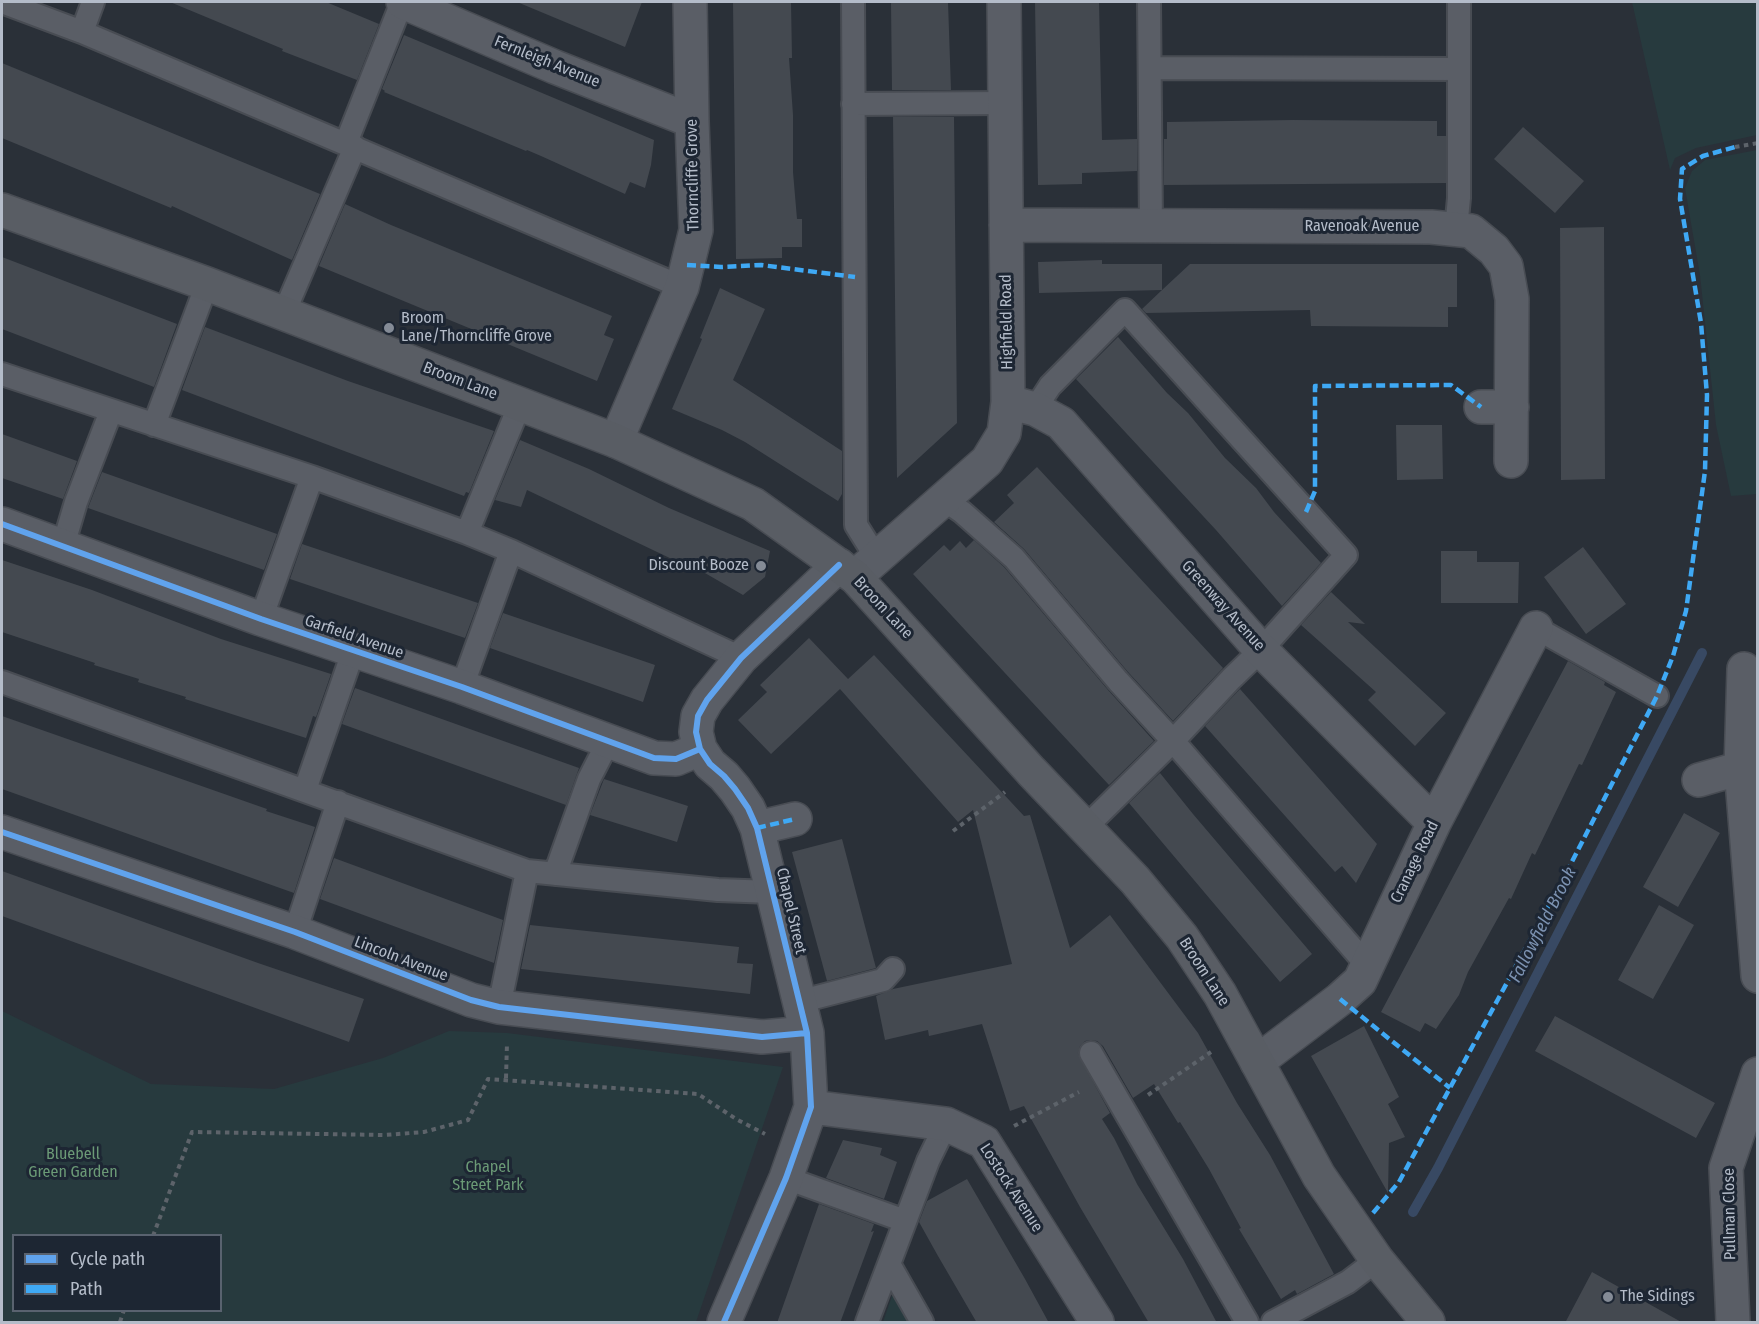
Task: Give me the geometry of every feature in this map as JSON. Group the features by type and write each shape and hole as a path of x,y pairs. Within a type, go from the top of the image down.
{"main road":[{"name":"Broom Lane","path":"2,210 207,284 616,441 753,504 857,566 1085,828 1135,880 1182,937 1221,994 1319,1176 1377,1260 1428,1323"}],"street":[{"name":"Fernleigh Avenue","path":"403,2 555,67 692,121"},
{"name":"Thorncliffe Grove","path":"616,441 682,287 696,230 690,2"},
{"name":"Highfield Road","path":"857,566 943,499 987,461 1022,406 1006,225 1004,2"},
{"name":"Ravenoak Avenue","path":"1006,225 1431,227 1471,231 1494,250 1506,266 1512,299 1497,407 1511,461"},
{"name":"Greenway Avenue","path":"1022,406 1061,423 1261,650 1434,823"},
{"name":"Garfield Avenue","path":"2,524 353,652 462,687 654,758 676,759 700,749"},
{"path":"700,749 696,732 698,716 707,700 741,658 857,566"},
{"name":"Cranage Road","path":"1257,1062 1360,981 1434,823 1536,628"},
{"path":"1744,669 1741,768 1758,976"},
{"name":"Chapel Street","path":"700,749 710,764 735,789 748,808 757,828 803,1017 811,1107 790,1164 724,1323"},
{"path":"1699,780 1741,768"},
{"path":"757,828 795,819"},
{"name":"Lincoln Avenue","path":"2,832 295,932 471,1000 499,1007 762,1037 803,1017"},
{"name":"Pullman Close","path":"1733,1323 1726,1168 1758,1074"},
{"name":"Lostock Avenue","path":"811,1107 946,1124 984,1142 1097,1323"}],"lane":[{"path":"2,2 82,32 682,287"},
{"path":"82,32 93,2"},
{"path":"284,313 403,2"},
{"path":"853,2 857,566"},
{"path":"1149,2 1151,226"},
{"path":"1456,229 1459,198 1459,2"},
{"path":"1150,68 1459,69"},
{"path":"853,104 1005,103"},
{"path":"154,425 207,284"},
{"path":"1022,406 1050,386 1125,310 1346,555 1261,650 1085,828"},
{"path":"2,374 312,477 467,533 511,551 741,658"},
{"path":"467,533 520,404"},
{"path":"63,546 76,502 111,411"},
{"path":"261,619 312,477"},
{"path":"943,499 962,512 1014,558 1118,681 1173,741 1366,964"},
{"path":"462,687 511,551"},
{"path":"1536,628 1658,696"},
{"path":"305,790 353,652"},
{"path":"2,682 527,871 718,890 772,892"},
{"path":"555,874 589,779 608,742"},
{"path":"295,932 338,802"},
{"path":"499,1007 527,871"},
{"path":"803,1017 883,980 893,969"},
{"path":"1091,1053 1247,1323"},
{"path":"867,1323 928,1161 946,1124"},
{"path":"790,1164 905,1221"},
{"path":"1273,1323 1348,1282 1377,1260"},
{"path":"889,1264 922,1323"}],"path":[{"path":"1735,147 1758,143"},
{"path":"953,831 1007,791"},
{"path":"1125,1110 1218,1047"},
{"path":"984,1142 1106,1077"},
{"path":"154,1234 192,1132 385,1134 424,1132 468,1119 488,1078 698,1094 736,1119 790,1164"}],"green space":[{"path":"1632,2 1757,2 1757,135 1696,148 1675,158 1670,170"},
{"path":"1757,150 1757,494 1731,496 1716,425 1700,275 1685,188 1692,171 1705,160"},
{"name":"Chapel Street Park","path":"2,1011 151,1084 274,1089 383,1058 449,1031 507,1033 783,1067 696,1322 2,1322"},
{"path":"894,1290 912,1322 883,1322"}],"building":[{"path":"170,2 326,2 379,24 357,80 282,51 283,49"},
{"path":"517,2 642,2 625,47"},
{"path":"733,2 791,2 792,58 789,58 793,115 793,172 797,219 802,219 802,247 782,247 782,258 736,259"},
{"path":"891,2 948,2 951,90 892,90"},
{"path":"1035,2 1099,2 1102,140 1137,139 1137,171 1082,173 1082,184 1038,185"},
{"path":"404,35 654,140 645,188 630,182 625,194 527,150 384,92 382,89"},
{"path":"2,63 320,194 292,260 172,206 171,208 2,138"},
{"path":"893,117 954,117 957,423 897,478"},
{"path":"1437,121 1437,136 1446,136 1446,183 1164,185 1164,139 1167,139 1167,122"},
{"path":"1523,127 1584,181 1555,213 1494,159"},
{"path":"345,204 612,316 604,335 614,339 597,381 319,266"},
{"path":"1604,227 1605,479 1561,480 1560,228"},
{"path":"2,257 177,324 154,387 2,329"},
{"path":"1102,260 1102,264 1162,264 1162,290 1039,293 1038,262"},
{"path":"1190,264 1457,264 1457,307 1448,307 1448,327 1311,326 1310,310 1146,313 1142,309"},
{"path":"720,288 765,309 733,380 842,451 842,494 838,501 745,442 672,409 702,339 700,338"},
{"path":"205,327 348,381 494,431 469,493 466,492 464,496 182,390"},
{"path":"1118,337 1321,563 1282,606 1216,530 1076,379"},
{"path":"1396,425 1442,425 1443,479 1397,480"},
{"path":"2,434 77,461 63,499 2,478"},
{"path":"520,440 770,551 765,577 743,595 698,569 697,571 527,490 521,507 495,500"},
{"path":"1037,467 1223,668 1173,721 1128,672 1024,549 994,522 1014,503 1007,495"},
{"path":"102,472 277,534 264,570 88,508"},
{"path":"974,540 1004,567 1154,741 1109,785 913,574 944,545 950,551 960,541 966,548"},
{"path":"302,544 478,603 465,638 290,579"},
{"path":"1583,547 1626,604 1586,634 1544,577"},
{"path":"1441,551 1477,551 1477,562 1519,562 1518,603 1441,603"},
{"path":"2,560 92,590 221,639 331,674 306,738 185,699 186,697 138,682 139,679 2,632"},
{"path":"1331,592 1365,624 1348,622 1446,713 1415,746 1368,700 1376,692 1301,625"},
{"path":"503,613 655,665 643,702 490,648"},
{"path":"809,638 848,679 874,655 1024,816 1030,815 1070,948 1110,915 1198,1033 1237,1103 1270,1155 1334,1274 1297,1294 1295,1290 1281,1299 1239,1229 1241,1228 1209,1169 1154,1084 1133,1098 1103,1046 1097,1041 1085,1041 1080,1046 1078,1054 1110,1113 1102,1119 1137,1184 1183,1259 1217,1323 1149,1323 1080,1207 1024,1106 1010,1111 982,1024 929,1036 928,1030 885,1040 876,996 893,989 1012,964 973,810 958,822 840,689 771,754 738,720 767,692 760,685"},
{"path":"1568,661 1605,682 1604,685 1616,692 1582,765 1579,764 1535,855 1532,853 1511,899 1509,898 1468,972 1459,995 1436,1029 1425,1023 1420,1032 1381,1012"},
{"path":"355,688 579,768 566,805 342,724"},
{"path":"1240,689 1377,844 1356,883 1342,866 1335,872 1205,726"},
{"path":"2,716 315,827 294,893 2,789"},
{"path":"1160,773 1312,954 1280,982 1129,803"},
{"path":"604,779 688,806 677,842 590,815"},
{"path":"1684,813 1720,833 1678,907 1643,887"},
{"path":"842,839 876,968 827,981 792,852"},
{"path":"334,858 503,920 494,963 320,899"},
{"path":"2,871 364,999 349,1042 2,916"},
{"path":"1659,905 1694,925 1653,999 1618,980"},
{"path":"530,925 739,947 737,963 753,964 750,994 521,969"},
{"path":"1555,1016 1715,1103 1696,1138 1535,1051"},
{"path":"1364,1026 1399,1097 1388,1104 1405,1137 1389,1143 1388,1193 1311,1056"},
{"path":"843,1140 882,1148 880,1155 897,1162 884,1199 826,1178"},
{"path":"967,1179 1049,1323 977,1323 938,1256 919,1222 927,1201"},
{"path":"819,1204 874,1224 871,1232 874,1231 840,1323 777,1323"},
{"name":"The Sidings","path":"1592,1272 1683,1323 1565,1323"}],"waterway":[{"name":"Fallowfield Brook","path":"1413,1212 1438,1168 1702,653"}],"marked path":[{"path":"1373,1213 1399,1182 1561,883 1657,696 1673,656 1686,611 1705,471 1707,395 1701,323 1680,199 1682,169 1703,156 1735,147"},
{"path":"687,265 721,267 761,265 855,277"},
{"path":"1306,512 1315,491 1315,386 1451,385 1481,407"},
{"path":"757,828 795,819"},
{"path":"1340,999 1450,1088"}],"cycle path":[{"path":"2,524 261,619 462,687 654,758 676,759 700,749"},
{"path":"724,1322 786,1178 811,1107 807,1033 757,828 748,808 735,789 710,764 700,749 696,732 698,716 707,700 741,658 839,565"},
{"path":"2,832 295,932 471,1000 499,1007 762,1037 807,1033"}],"place":[{"name":"Broom Lane/Thorncliffe Grove","path":"389,328"},
{"name":"Discount Booze","path":"761,566"},
{"name":"The Sidings","path":"1608,1297"}],"park label":[{"name":"Bluebell Green Garden","path":"73,1164"}]}
